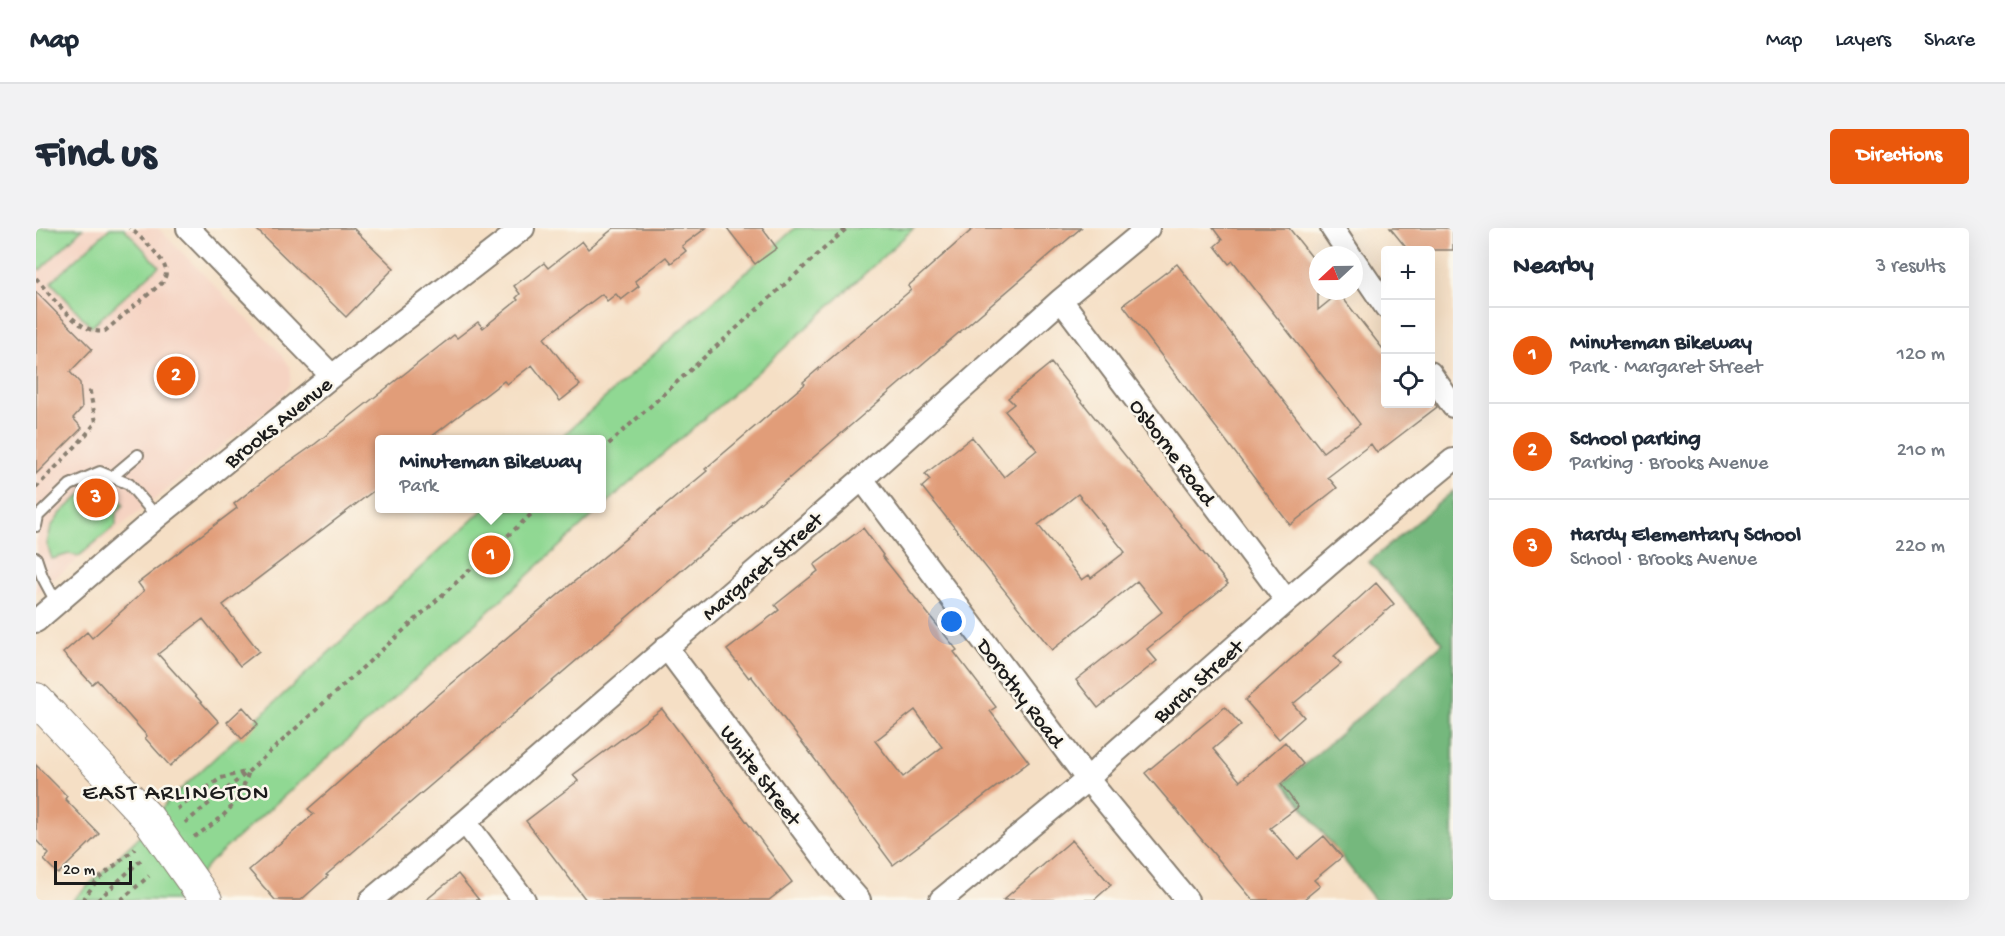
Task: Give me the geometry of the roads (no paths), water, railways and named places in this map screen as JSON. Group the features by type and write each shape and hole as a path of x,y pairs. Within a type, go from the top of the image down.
{"main road":[{"path":"36,699 148,818 206,900"}],"street":[{"path":"188,228 332,376"},
{"name":"Brooks Avenue","path":"36,621 157,517 332,376 523,228"},
{"name":"Margaret Street","path":"371,900 465,822 862,479 1061,300 1148,228"},
{"path":"1332,228 1344,246"},
{"path":"1363,273 1381,300"},
{"name":"Osborne Road","path":"1061,300 1287,600"},
{"path":"1435,379 1453,406"},
{"name":"Burch Street","path":"940,900 1088,779 1287,600 1453,460"},
{"name":"Dorothy Road","path":"862,479 1088,779 1188,900"},
{"name":"White Street","path":"666,646 823,856 859,900"},
{"path":"465,822 524,900"}],"lane":[{"path":"113,476 138,455"},
{"path":"36,526 38,516 70,484 100,472 129,484 157,517"},
{"path":"36,558 42,576 57,604"}],"place":[{"name":"School parking","path":"176,376"},
{"name":"Hardy Elementary School","path":"96,498"},
{"name":"Minuteman Bikeway","path":"491,555"}],"district":[{"name":"EAST ARLINGTON","path":"176,791"}]}
